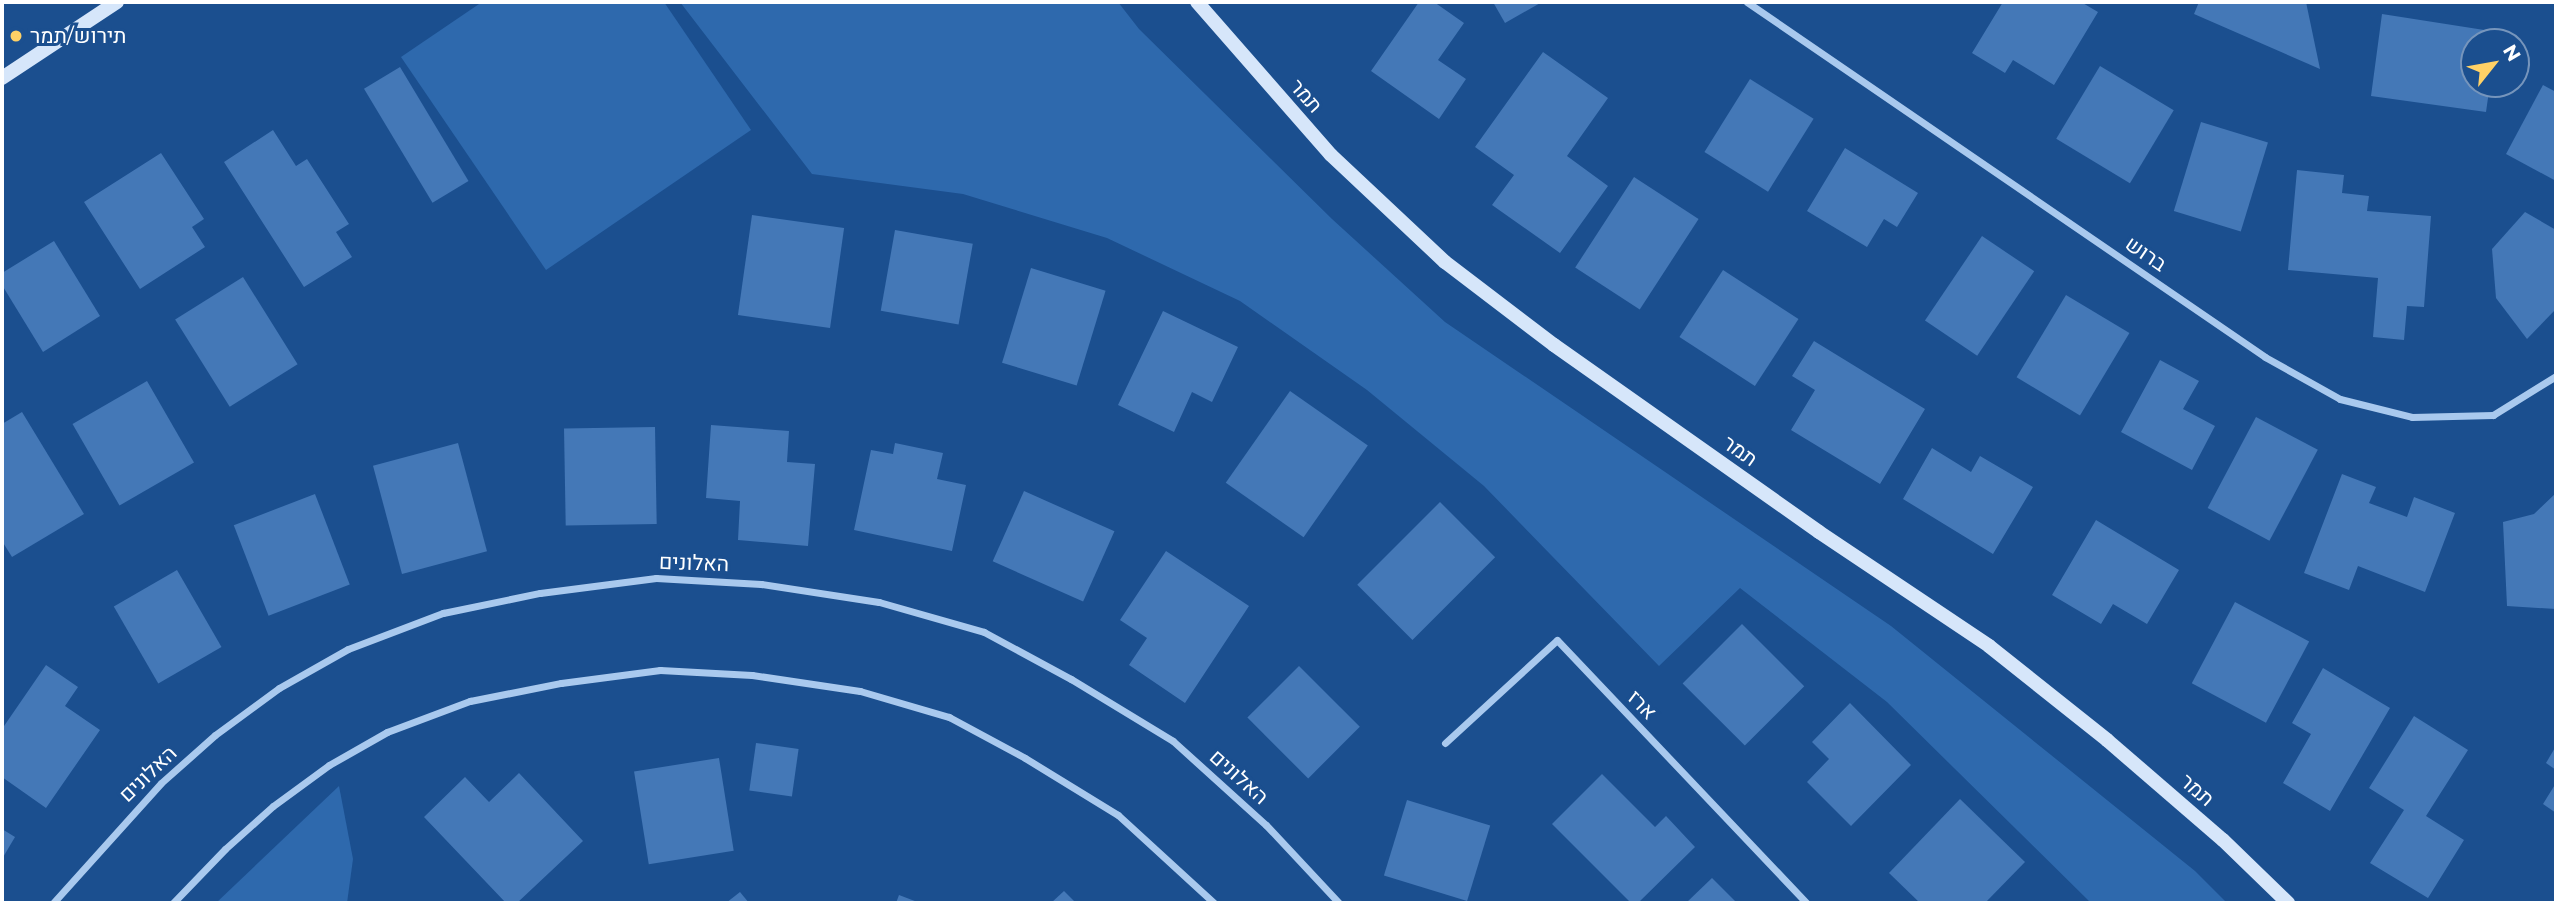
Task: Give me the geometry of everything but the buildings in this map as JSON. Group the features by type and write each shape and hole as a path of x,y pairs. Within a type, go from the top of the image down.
{"street":[{"path":"2,78 117,2"},
{"name":"תמר","path":"1196,2 1331,155 1445,262 1587,369 1819,532 1989,646 2107,740 2223,840 2288,903"},
{"name":"ברוש","path":"1747,2 2265,357 2340,399 2412,417 2493,415 2556,376"},
{"name":"האלונים","path":"53,903 161,783 215,735 279,688 348,649 443,613 540,593 656,578 761,584 880,602 984,632 1070,679 1173,741 1266,825 1339,903"},
{"name":"ארז","path":"1445,743 1557,640 1807,903"},
{"path":"173,903 225,849 273,806 329,765 387,732 470,701 561,682 660,670 752,675 860,691 949,717 1025,758 1118,815 1214,903"}],"shaded area":[{"path":"482,2 664,2 751,130 546,270 401,57"},
{"path":"680,2 1118,2 1139,29 1332,219 1445,322 1891,626 2195,871 2227,903 2091,903 1887,702 1740,588 1659,666 1484,486 1367,390 1240,301 1107,238 963,194 812,174"},
{"path":"339,786 353,859 347,903 216,903"}],"place":[{"name":"תירוש/תמר","path":"16,36"}]}
